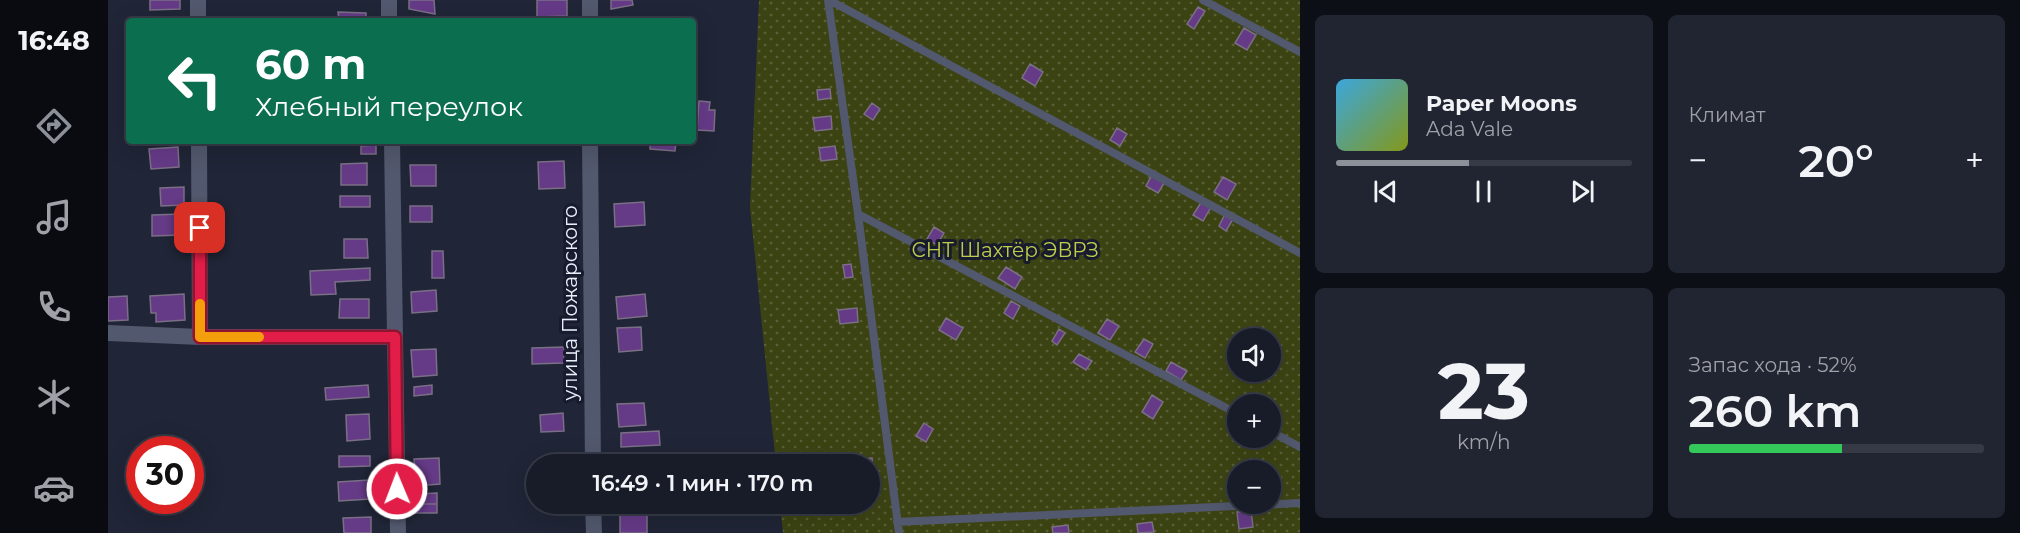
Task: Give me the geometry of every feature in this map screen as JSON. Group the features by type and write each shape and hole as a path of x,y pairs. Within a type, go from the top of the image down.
{"street":[{"path":"198,0 198,18"},
{"path":"389,0 389,18"},
{"path":"590,0 590,18"},
{"path":"199,144 200,337"},
{"path":"392,144 398,533"},
{"name":"улица Пожарского","path":"590,144 592,454"},
{"path":"108,333 200,337 395,337"},
{"path":"593,514 594,533"}],"lane":[{"path":"829,0 899,533"},
{"path":"829,0 1300,253"},
{"path":"1203,0 1300,52"},
{"path":"858,213 1227,408"},
{"path":"1281,437 1300,447"},
{"path":"897,522 1300,503"}],"green space":[{"name":"СНТ Шахтёр ЭВРЗ","path":"759,0 1300,0 1300,533 783,533 781,514 880,514 880,454 775,454 750,207"}],"building":[{"path":"150,0 180,0 180,9 150,10"},
{"path":"409,0 434,0 435,14 409,9"},
{"path":"537,0 567,0 567,16 537,17"},
{"path":"611,0 632,0 633,5 611,9"},
{"path":"1198,7 1205,11 1194,29 1187,24"},
{"path":"338,12 366,13 366,18 339,18"},
{"path":"1244,28 1256,35 1247,50 1235,43"},
{"path":"1030,64 1043,72 1035,86 1022,78"},
{"path":"830,89 831,98 818,100 817,90"},
{"path":"699,101 710,102 709,110 715,110 714,131 697,130"},
{"path":"872,103 880,109 873,120 864,114"},
{"path":"831,116 832,129 815,131 813,118"},
{"path":"1117,128 1127,134 1120,146 1110,140"},
{"path":"650,144 676,144 675,151 650,149"},
{"path":"376,145 376,154 361,154 361,146"},
{"path":"835,146 837,159 821,161 819,148"},
{"path":"178,147 179,167 151,169 149,149"},
{"path":"564,161 565,188 539,189 538,162"},
{"path":"367,163 367,185 341,185 341,164"},
{"path":"410,165 436,165 436,186 411,186"},
{"path":"1153,173 1166,180 1158,193 1146,186"},
{"path":"1223,177 1236,184 1227,200 1214,192"},
{"path":"184,187 184,205 161,206 160,188"},
{"path":"340,196 370,196 370,207 340,207"},
{"path":"1202,201 1211,207 1203,221 1193,215"},
{"path":"644,202 645,225 615,227 614,204"},
{"path":"410,206 432,206 432,222 410,222"},
{"path":"181,214 182,235 152,236 152,215"},
{"path":"1225,214 1233,219 1226,231 1219,226"},
{"path":"934,227 944,233 937,245 927,239"},
{"path":"344,239 367,239 368,258 344,258"},
{"path":"432,251 443,251 444,278 432,278"},
{"path":"851,264 853,277 845,278 843,265"},
{"path":"1006,267 1022,277 1015,289 998,278"},
{"path":"370,268 370,280 335,282 336,294 311,295 310,271"},
{"path":"436,290 437,311 412,313 411,292"},
{"path":"184,294 185,320 156,322 156,313 151,313 150,296"},
{"path":"645,294 647,316 618,319 616,297"},
{"path":"127,296 128,320 108,321 108,297"},
{"path":"340,299 369,299 369,318 339,318"},
{"path":"1011,301 1020,306 1013,319 1004,313"},
{"path":"857,308 858,322 840,324 838,310"},
{"path":"946,318 963,328 956,340 939,330"},
{"path":"1107,319 1119,326 1110,340 1098,333"},
{"path":"641,327 642,350 619,352 617,328"},
{"path":"1059,329 1065,333 1057,345 1052,341"},
{"path":"1144,339 1153,344 1145,358 1135,352"},
{"path":"564,347 564,363 532,364 532,348"},
{"path":"436,349 437,375 413,377 411,350"},
{"path":"1079,354 1092,361 1086,370 1073,362"},
{"path":"1171,362 1187,371 1181,380 1166,371"},
{"path":"368,385 369,397 326,400 325,388"},
{"path":"432,385 432,394 414,396 414,387"},
{"path":"1152,395 1163,402 1153,419 1142,412"},
{"path":"644,403 646,425 619,427 617,404"},
{"path":"563,413 564,431 541,432 540,415"},
{"path":"369,414 370,439 347,441 346,415"},
{"path":"924,423 933,429 926,442 916,436"},
{"path":"659,431 660,445 621,447 621,433"},
{"path":"339,456 370,456 370,466 339,467"},
{"path":"439,458 440,484 416,486 414,459"},
{"path":"369,480 370,499 339,501 338,482"},
{"path":"437,493 437,504 415,504 415,494"},
{"path":"415,504 437,504 437,513 415,513"},
{"path":"620,514 647,514 647,533 620,533"},
{"path":"1237,514 1251,514 1253,527 1239,529"},
{"path":"371,517 371,533 344,533 343,518"},
{"path":"1152,522 1154,532 1138,533 1137,524"},
{"path":"1068,525 1069,533 1053,533 1052,527"}],"slow traffic":[{"path":"200,304 200,337 259,337"}],"route":[{"path":"200,228 200,337 395,337 397,489"}]}
